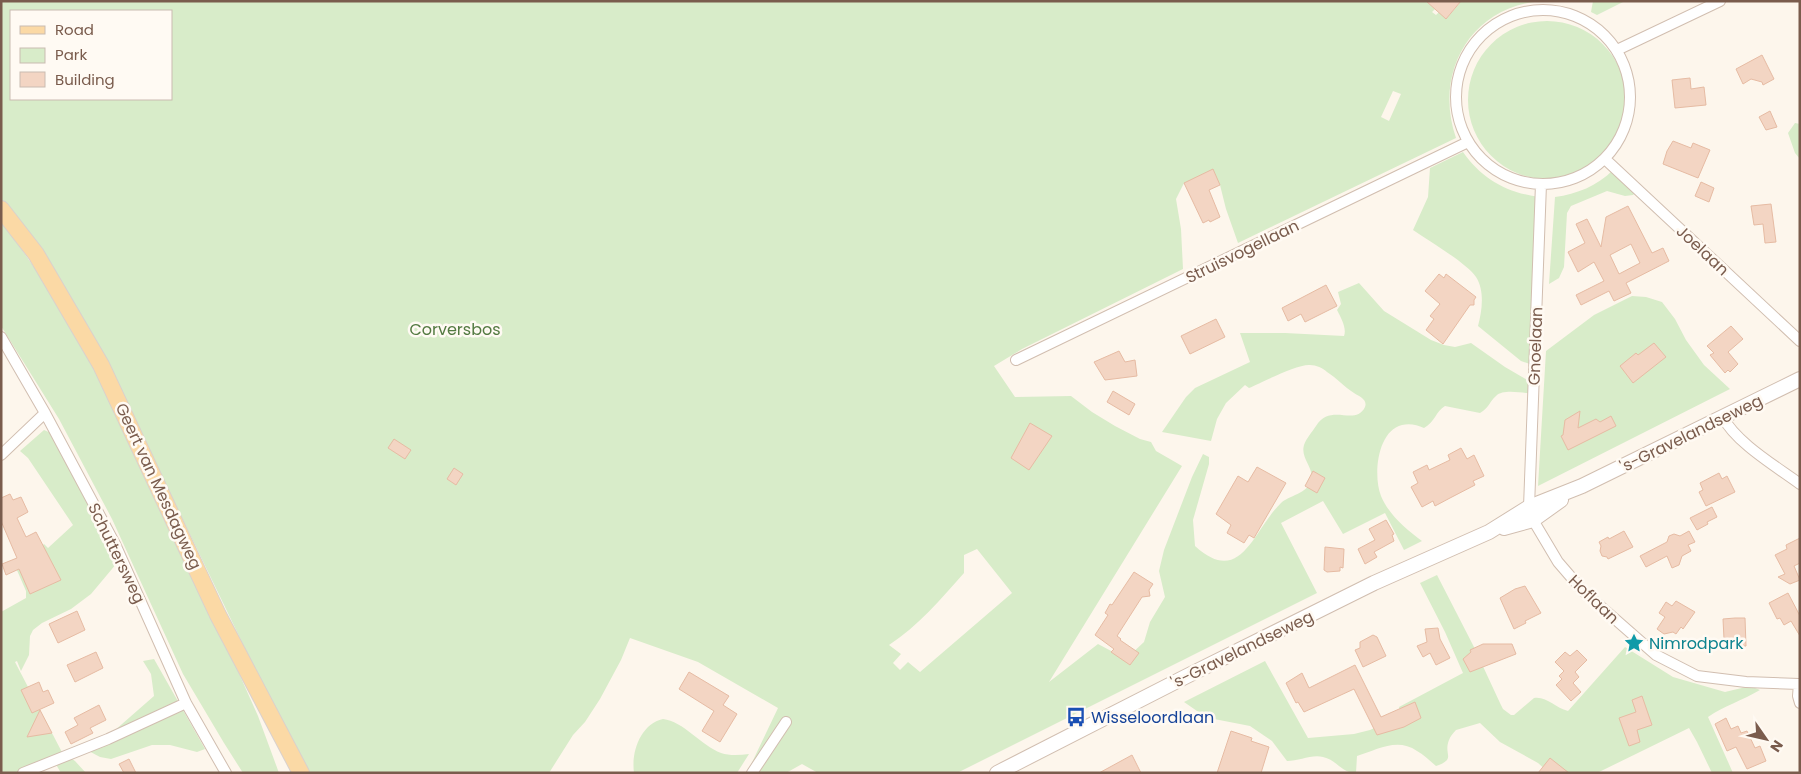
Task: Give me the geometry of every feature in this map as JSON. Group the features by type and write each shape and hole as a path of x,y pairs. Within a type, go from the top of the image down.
{"main road":[{"name":"Geert van Mesdagweg","path":"1,209 36,254 101,365 218,615 301,773"}],"street":[{"path":"1617,50 1720,1"},
{"path":"1555,10 1578,17 1596,27 1617,50 1628,78 1630,107 1622,135 1605,159 1586,173 1564,182 1541,184 1519,181 1499,173 1482,159 1468,142 1459,120 1456,95 1460,71 1470,49 1487,31 1507,18 1530,11 1555,10"},
{"name":"Struisvogellaan","path":"1016,360 1468,142"},
{"name":"Joelaan","path":"1605,159 1800,341"},
{"name":"Gnoelaan","path":"1531,514 1541,184"},
{"name":"Schuttersweg","path":"1,337 45,413 115,544 186,703 226,773"},
{"name":"'s-Gravelandseweg","path":"997,773 1176,681 1374,583 1531,514 1582,486 1800,379"},
{"path":"1,455 45,413"},
{"path":"1723,417 1727,426 1740,439 1800,484"},
{"name":"Hoflaan","path":"1531,514 1558,562 1583,591 1656,655 1697,676 1746,682 1799,684 1798,696 1800,703"},
{"path":"23,773 108,739 186,703"},
{"path":"752,773 786,722"}],"green space":[{"name":"Corversbos","path":"1,1 1426,1 1435,9 1432,12 1436,15 1439,12 1446,19 1459,4 1458,1 1545,1 1519,5 1497,14 1479,28 1464,46 1455,66 1450,89 1450,113 1456,138 1238,243 1220,185 1213,170 1184,183 1176,199 1181,229 1183,269 1022,349 994,366 1015,397 1071,396 1115,426 1140,439 1151,442 1156,451 1182,466 1049,682 1098,644 1113,652 1129,656 1144,642 1150,622 1165,597 1159,571 1164,550 1192,477 1203,454 1209,457 1209,464 1193,520 1195,546 1211,557 1224,561 1235,558 1254,540 1271,514 1281,503 1306,489 1312,476 1303,450 1305,443 1316,426 1322,419 1329,416 1361,413 1366,404 1362,398 1350,391 1324,369 1317,366 1304,365 1249,388 1245,385 1226,403 1217,419 1211,441 1162,432 1186,397 1195,388 1250,362 1240,333 1344,336 1344,326 1337,310 1341,304 1338,292 1359,283 1384,311 1431,340 1455,347 1471,343 1529,381 1528,393 1507,392 1499,394 1480,413 1445,406 1431,423 1424,428 1408,424 1402,425 1394,429 1387,436 1379,455 1377,477 1381,496 1393,515 1422,541 1404,550 1385,513 1343,534 1323,501 1281,523 1317,593 957,773 818,773 802,764 786,773 747,773 778,708 698,662 630,638 621,660 600,699 585,722 573,735 549,773 305,773 130,410 1,202","holes":["1393,91 1401,94 1389,121 1381,117","977,549 1012,593 920,672 908,662 900,670 893,663 901,654 889,645 900,638 938,602 964,573 964,555"]},
{"path":"1593,1 1625,1 1597,15 1591,12"},
{"path":"1547,21 1577,27 1603,44 1620,70 1626,100 1620,130 1603,156 1577,173 1547,179 1517,173 1491,156 1474,130 1468,100 1474,70 1491,44 1517,27"},
{"path":"1795,123 1800,124 1800,159 1795,153 1788,133"},
{"path":"1463,152 1478,170 1496,183 1517,192 1540,197 1530,364 1521,361 1478,326 1482,295 1479,283 1471,271 1413,230 1428,197 1430,168"},
{"path":"1613,170 1637,191 1633,195 1625,196 1607,191 1571,206 1567,213 1564,267 1559,278 1549,284 1555,197 1571,194 1586,188 1600,181"},
{"path":"1,220 50,290 96,365 194,573 258,716 279,773 243,773 224,743 183,674 112,519 59,419 1,326"},
{"path":"1632,296 1646,297 1662,302 1704,365 1730,389 1538,486 1546,351 1594,315"},
{"path":"44,430 51,433 87,500 117,563 91,594 71,609 42,623 33,630 30,636 29,655 21,671 17,661 15,662 65,758 68,756 75,761 86,773 61,773 54,761 16,773 1,773 1,612 26,598 26,591 16,568 44,544 48,548 73,525 28,458 20,451"},
{"path":"1437,575 1503,709 1511,715 1514,715 1534,698 1547,700 1568,711 1625,647 1673,677 1725,692 1750,686 1760,690 1708,717 1733,773 1712,773 1689,728 1597,773 1546,773 1547,771 1538,763 1500,742 1480,723 1456,730 1449,740 1447,749 1448,759 1436,766 1410,747 1394,745 1357,756 1356,773 1346,771 1323,757 1314,756 1287,761 1272,741 1250,726 1209,718 1184,702 1265,661 1308,738 1354,734 1370,730 1401,716 1399,707 1463,673 1420,583"},
{"path":"154,659 205,749 197,752 170,745 152,745 111,759 100,757 85,749 114,731 154,696 151,674 143,661"},
{"path":"663,719 678,724 721,753 731,755 749,754 737,773 634,773 634,756 643,732 655,722"}],"building":[{"path":"1426,1 1461,1 1446,19"},
{"path":"1762,55 1774,79 1763,85 1762,82 1751,79 1743,84 1736,69"},
{"path":"1690,78 1691,89 1704,87 1706,105 1675,108 1672,80"},
{"path":"1770,111 1777,127 1766,130 1759,117"},
{"path":"1673,141 1691,148 1693,143 1710,150 1698,178 1663,164 1667,151"},
{"path":"1213,169 1220,185 1209,190 1220,217 1203,223 1184,183"},
{"path":"1701,182 1714,188 1709,202 1695,196"},
{"path":"1771,204 1776,242 1765,243 1763,224 1754,225 1751,206"},
{"path":"1628,206 1652,253 1663,248 1669,261 1626,283 1631,293 1614,301 1609,291 1581,305 1576,295 1604,281 1594,262 1578,272 1568,252 1585,243 1576,224 1587,219 1601,247 1606,217","holes":["1631,244 1640,263 1619,274 1610,255"]},
{"path":"1439,274 1444,278 1446,274 1476,297 1474,305 1470,305 1443,344 1426,330 1434,319 1430,316 1440,304 1425,291"},
{"path":"1326,285 1337,306 1305,322 1301,314 1288,321 1282,308"},
{"path":"1216,319 1225,337 1190,354 1181,336"},
{"path":"1731,326 1743,339 1728,352 1738,364 1730,372 1728,370 1725,373 1710,355 1714,353 1707,346"},
{"path":"1654,343 1666,357 1633,383 1620,366 1636,353 1638,355"},
{"path":"1119,351 1125,362 1135,360 1137,376 1105,380 1094,362"},
{"path":"1113,391 1135,404 1129,415 1107,402"},
{"path":"1580,411 1578,428 1596,419 1600,422 1611,416 1616,426 1568,450 1561,436 1563,435 1565,420"},
{"path":"1030,423 1052,436 1029,470 1011,458"},
{"path":"394,439 411,450 405,459 388,448"},
{"path":"1461,448 1467,459 1474,455 1484,476 1473,481 1475,485 1435,506 1433,501 1422,507 1411,487 1418,483 1413,472 1427,465 1429,470 1450,460 1448,455"},
{"path":"1257,467 1286,483 1254,538 1249,535 1244,543 1227,533 1231,525 1216,514 1238,476 1248,482"},
{"path":"454,468 463,474 456,485 447,479"},
{"path":"1313,471 1325,478 1317,493 1305,486"},
{"path":"1719,473 1722,479 1727,476 1735,492 1706,506 1699,492 1703,490 1700,483"},
{"path":"10,494 13,500 21,497 28,512 17,518 26,537 36,532 61,580 30,594 19,569 6,575 2,564 17,558 1,521 1,498"},
{"path":"1712,507 1717,517 1697,530 1690,518"},
{"path":"1386,520 1394,534 1392,535 1394,541 1374,552 1377,557 1365,564 1358,549 1375,540 1369,529"},
{"path":"1624,531 1633,547 1608,559 1602,556 1599,542"},
{"path":"1689,531 1695,542 1688,545 1691,551 1682,556 1679,565 1672,568 1667,556 1646,567 1640,556 1667,542 1669,536 1674,534 1680,536"},
{"path":"1800,538 1800,563 1794,566 1800,580 1790,584 1778,577 1785,574 1775,555 1787,549 1786,545"},
{"path":"1325,547 1344,549 1343,568 1340,567 1340,571 1327,572 1324,570"},
{"path":"1134,572 1153,584 1149,590 1150,596 1142,597 1117,636 1139,653 1130,665 1111,652 1114,649 1095,635 1108,615 1105,613 1110,604 1112,605"},
{"path":"1525,586 1541,613 1514,629 1500,598 1515,589"},
{"path":"1788,593 1800,616 1800,636 1791,621 1784,625 1780,618 1777,619 1769,603"},
{"path":"1676,601 1695,612 1683,629 1681,627 1676,634 1673,632 1664,634 1657,629 1665,617 1659,613 1666,602 1672,606"},
{"path":"77,611 85,630 58,643 49,624"},
{"path":"1745,618 1746,646 1728,647 1727,639 1724,639 1723,619"},
{"path":"1438,628 1440,639 1450,658 1436,665 1430,653 1423,657 1417,646 1427,642 1425,629"},
{"path":"1373,635 1377,637 1386,656 1363,667 1355,650 1360,648 1360,642"},
{"path":"1483,644 1512,644 1516,654 1470,672 1463,659 1471,652 1470,650"},
{"path":"1577,650 1587,660 1575,672 1579,677 1573,683 1581,692 1571,701 1556,685 1562,679 1559,676 1564,671 1555,662 1565,652 1570,656"},
{"path":"96,652 103,668 75,682 67,665"},
{"path":"1355,665 1381,717 1415,702 1421,718 1404,727 1377,735 1354,689 1304,712 1298,702 1296,703 1286,683 1302,673 1309,688"},
{"path":"689,672 729,696 723,705 737,714 720,742 702,731 714,711 679,689"},
{"path":"39,682 43,692 48,690 54,703 32,713 21,690"},
{"path":"1642,696 1652,725 1637,730 1640,742 1629,746 1619,718 1636,712 1632,700"},
{"path":"99,705 106,720 90,728 93,733 71,744 65,732 78,725 74,718"},
{"path":"40,710 52,733 27,737"},
{"path":"1726,718 1731,729 1738,726 1741,733 1747,731 1755,748 1760,746 1766,761 1747,769 1736,747 1727,751 1715,724"},
{"path":"1231,731 1252,738 1251,741 1269,747 1261,773 1217,773"},
{"path":"1132,755 1141,773 1099,773"},
{"path":"1550,758 1569,773 1538,773"},
{"path":"129,759 136,773 124,773 119,764"}],"place":[{"name":"Nimrodpark","path":"1634,643"},
{"name":"Wisseloordlaan","path":"1076,717"}]}
